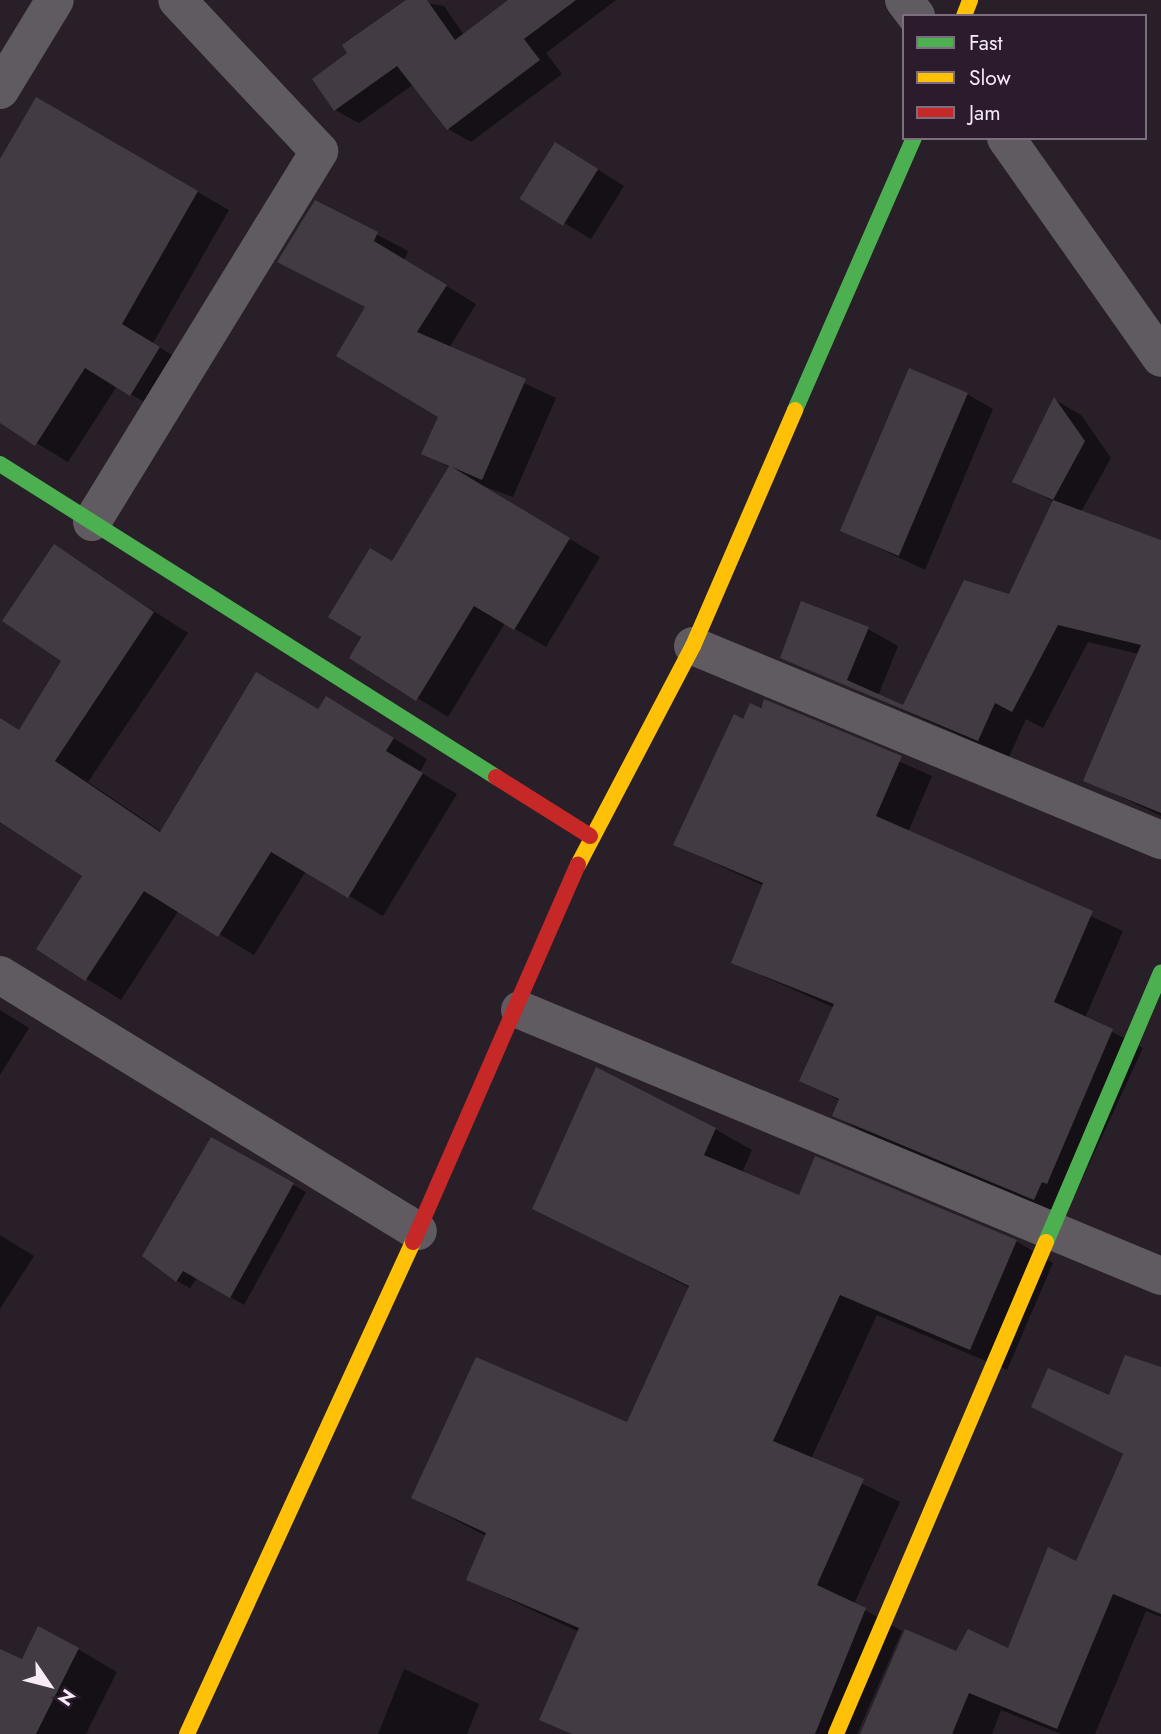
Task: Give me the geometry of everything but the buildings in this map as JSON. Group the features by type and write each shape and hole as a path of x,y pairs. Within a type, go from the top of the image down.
{"street":[{"path":"0,90 55,0"},
{"path":"92,522 319,151 177,0"},
{"path":"187,1734 520,1010 590,836 693,646 913,140"},
{"path":"1007,140 1161,358"},
{"path":"0,464 590,836"},
{"path":"693,646 1161,841"},
{"path":"836,1734 1161,972"},
{"path":"0,975 418,1231"},
{"path":"520,1010 1161,1276"}],"traffic: fast":[{"path":"795,410 913,140"},
{"path":"0,464 496,777"},
{"path":"1046,1242 1161,972"}],"traffic: slow":[{"path":"965,14 970,0"},
{"path":"578,865 693,646 795,410"},
{"path":"187,1734 413,1242"},
{"path":"836,1734 1046,1242"}],"traffic: jam":[{"path":"496,777 590,836"},
{"path":"413,1242 578,865"}]}
